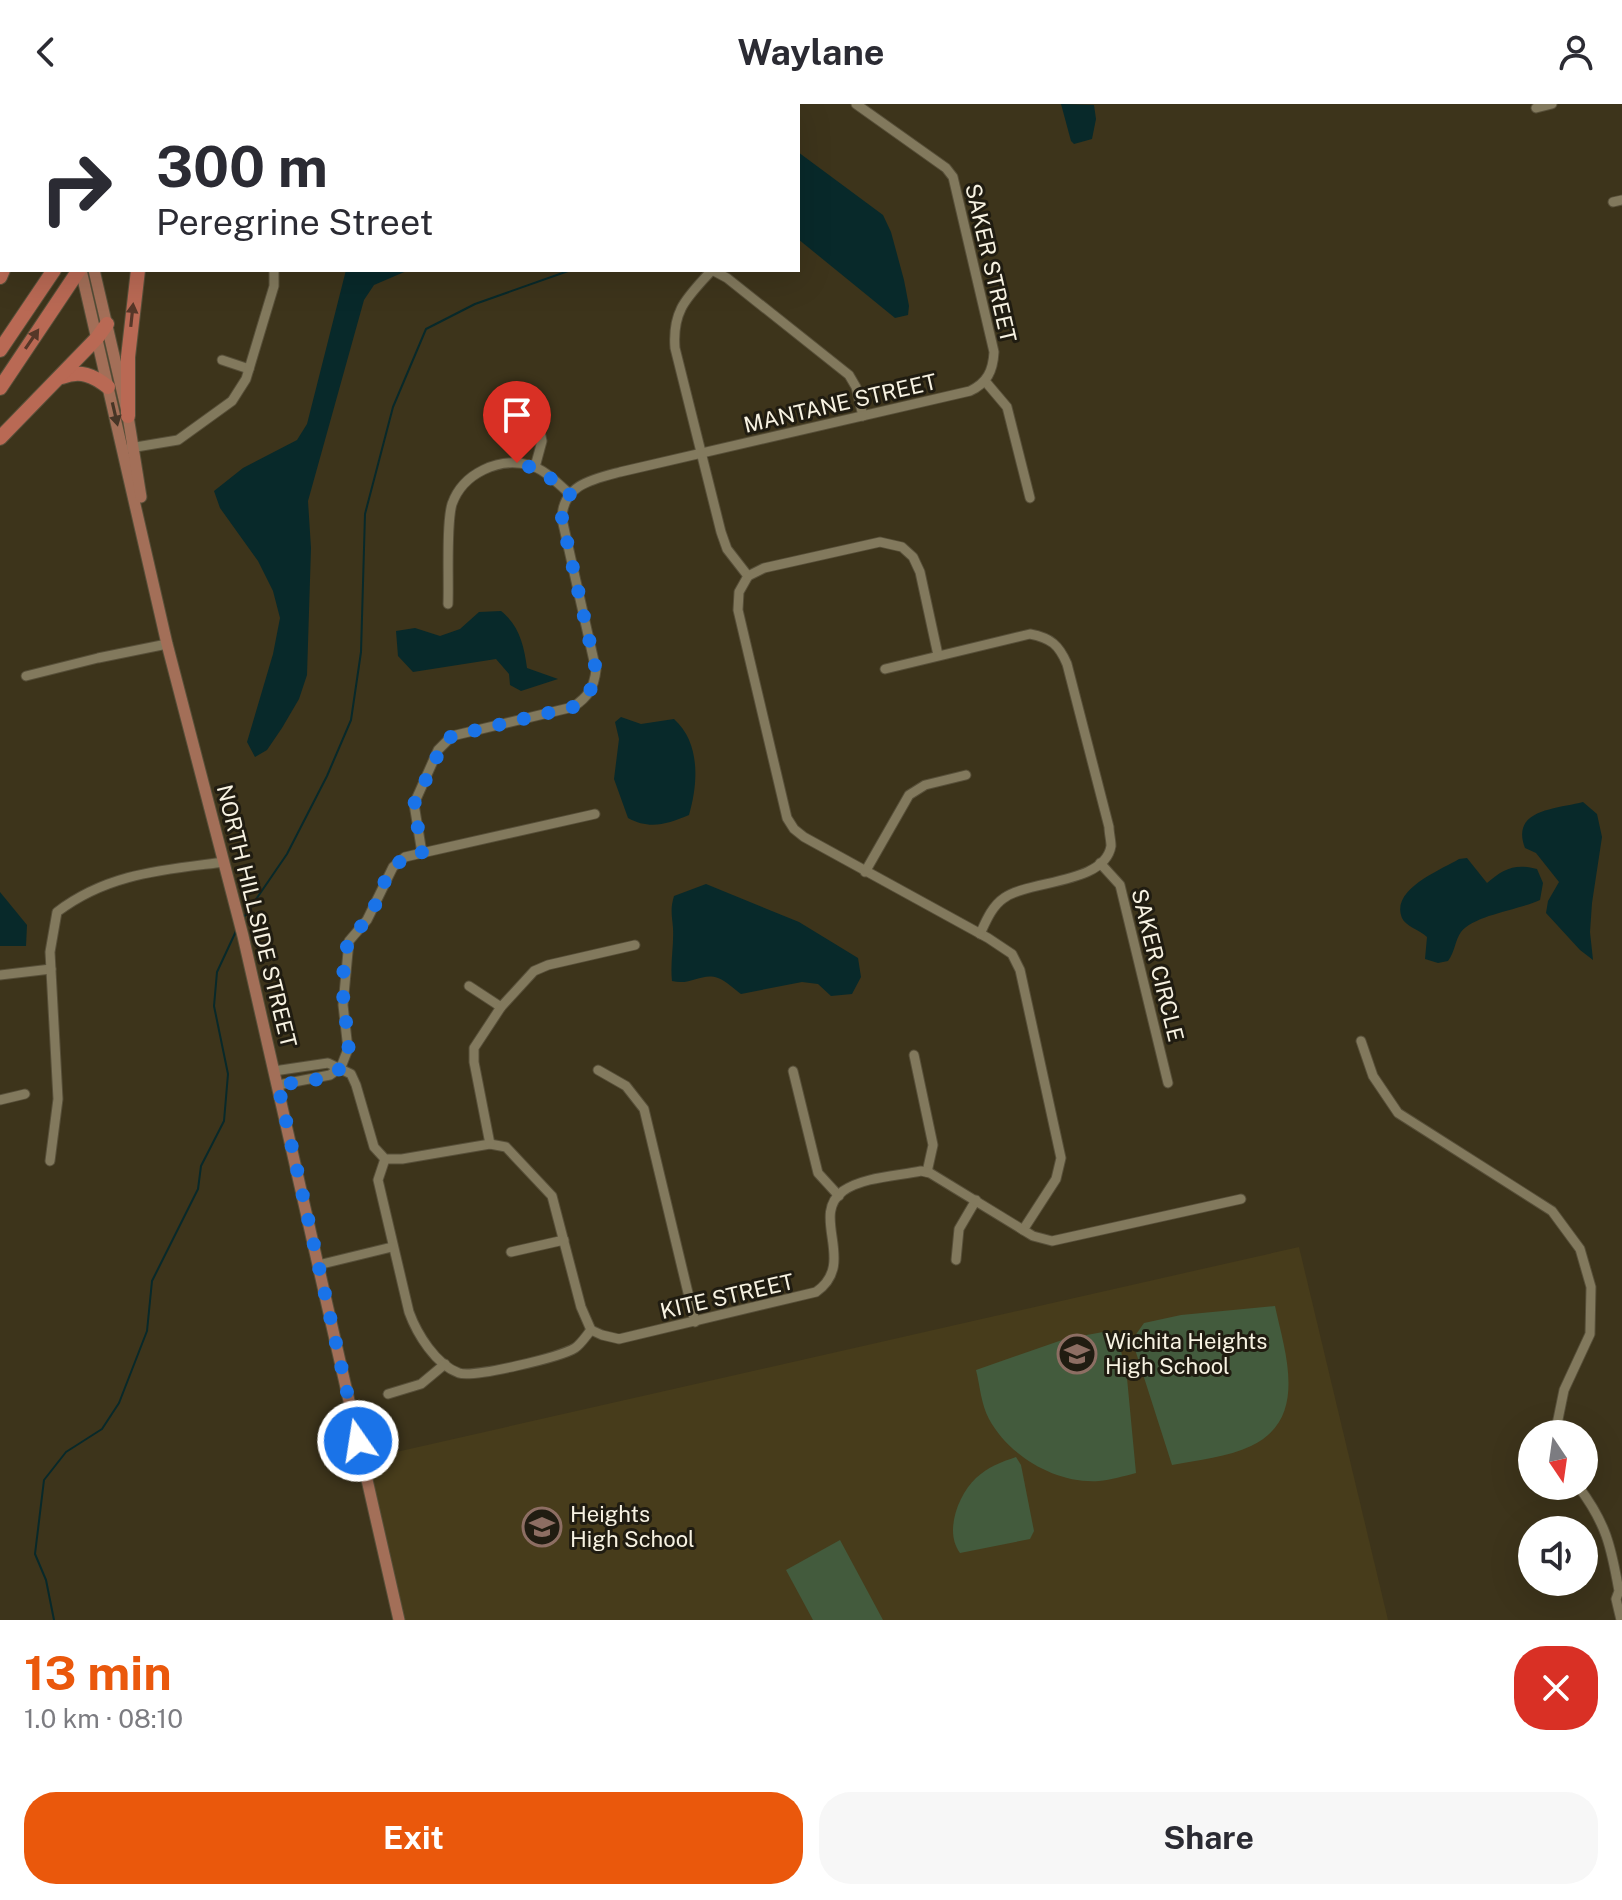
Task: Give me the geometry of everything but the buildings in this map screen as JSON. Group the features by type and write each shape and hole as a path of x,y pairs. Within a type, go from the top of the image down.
{"highway":[{"path":"0,350 53,272"},
{"path":"0,388 79,272"},
{"path":"128,416 128,357 138,272"},
{"path":"0,438 107,324"},
{"path":"58,379 80,373 108,387"}],"main road":[{"path":"80,272 108,387 128,448"},
{"path":"94,272 128,416 128,448"},
{"name":"NORTH HILLSIDE STREET","path":"128,448 157,601 243,936 399,1620"}],"street":[{"name":"SAKER STREET","path":"856,104 946,168 953,177 994,352 993,367 985,381"},
{"path":"1536,108 1552,104"},
{"path":"128,448 168,443 189,434 232,401 241,390 249,369 274,286 274,272"},
{"path":"710,272 679,309 674,333 699,454 723,539 748,576"},
{"path":"716,272 849,375 856,387 863,416"},
{"path":"222,360 249,369"},
{"name":"MANTANE STREET","path":"570,494 593,479 970,391 985,381"},
{"path":"985,381 1007,407 1030,498"},
{"path":"533,400 542,441 535,467"},
{"path":"422,853 414,804 444,742 452,736 573,707 588,696 592,688 596,670 562,519 562,509 570,494 535,467 517,463 490,467 466,481 452,506 448,604"},
{"path":"938,655 918,567 909,553 897,544 873,544 764,568 748,576 739,592 738,610 787,818 799,833 1007,949 1020,970 1061,1153 1058,1175 1023,1230"},
{"path":"885,669 1030,634 1047,637 1060,647 1067,664 1109,827 1111,847 1089,872 1008,894 994,907 980,934"},
{"path":"26,676 167,644"},
{"path":"865,872 909,795 925,785 966,775"},
{"path":"278,1085 330,1075 341,1067 348,1049 343,1005 349,941 367,920 393,867 405,857 595,814"},
{"path":"50,1161 58,1099 50,952 57,912 76,897 107,882 224,862"},
{"name":"SAKER CIRCLE","path":"1100,863 1120,885 1168,1083"},
{"path":"490,1144 474,1048 501,1007 534,971 635,945"},
{"path":"0,975 51,969"},
{"path":"469,986 501,1007"},
{"path":"1361,1041 1373,1076 1398,1113 1552,1211 1580,1249 1591,1287 1590,1334 1564,1390 1558,1420"},
{"path":"914,1055 933,1145 927,1172"},
{"path":"274,1071 328,1063 351,1074 374,1147 385,1159 402,1159 490,1144 506,1147 546,1189 557,1207 581,1307 591,1330 573,1349 547,1358 466,1375 445,1364 414,1324 392,1247 378,1180 385,1159"},
{"path":"598,1070 626,1086 644,1109 695,1322"},
{"path":"793,1071 818,1173 839,1196 862,1183 927,1172 951,1183 1023,1230 1052,1241 1241,1199"},
{"path":"0,1100 25,1094"},
{"name":"KITE STREET","path":"591,1330 611,1339 619,1339 804,1297 825,1286 832,1277 835,1264 830,1217 839,1196"},
{"path":"956,1260 959,1229 976,1200"},
{"path":"511,1252 564,1240"},
{"path":"318,1265 392,1247"},
{"path":"388,1394 421,1384 445,1364"},
{"path":"1588,1500 1606,1531 1621,1592 1616,1599 1621,1620"}],"shaded area":[{"name":"Wichita Heights High School","path":"1299,1247 1388,1620 399,1620 361,1460"}],"green space":[{"path":"1275,1306 1287,1364 1287,1402 1281,1419 1269,1434 1242,1450 1172,1465 1132,1340 1144,1323 1181,1315"},
{"path":"1103,1332 1119,1342 1127,1378 1136,1473 1099,1481 1066,1478 1021,1456 998,1432 984,1407 976,1370 1065,1339"},
{"path":"1016,1457 1021,1465 1034,1531 1030,1539 960,1553 955,1544 953,1525 969,1485 985,1471"},
{"path":"840,1540 883,1620 813,1620 786,1570"}],"water":[{"path":"1061,104 1094,105 1096,119 1092,139 1074,144 1071,141"},
{"path":"800,153 883,215 891,232 909,306 908,315 895,318 800,241"},
{"path":"345,272 404,272 374,285 364,300 308,501 311,548 307,675 299,699 282,728 267,750 255,757 247,742 273,654 280,618 273,591 258,561 220,508 214,491 243,468 297,440 307,424"},
{"path":"501,611 520,636 527,668 558,679 521,691 510,685 509,674 496,659 413,672 398,656 396,631 415,628 440,636 460,629 479,612"},
{"path":"621,717 641,724 674,719 683,729 695,764 689,815 658,824 644,824 628,818 614,779 619,739 615,722"},
{"path":"1583,802 1597,814 1602,837 1592,903 1590,932 1593,960 1546,913 1548,901 1559,882 1536,853 1525,848 1522,835 1524,825 1539,813"},
{"path":"1467,858 1487,883 1510,868 1537,869 1543,883 1540,900 1467,926 1459,935 1448,961 1438,963 1425,959 1427,937 1402,918 1400,908 1403,898 1430,875 1459,859"},
{"path":"706,884 799,922 858,958 861,977 852,994 831,996 818,984 802,982 741,994 718,978 672,981 674,896"},
{"path":"0,892 27,925 26,946 0,946"}],"waterway":[{"path":"244,917 287,854 327,776 351,720 361,652 365,514 393,407 426,329 475,304 565,272"},
{"path":"54,1620 46,1580 35,1554 44,1480 66,1452 102,1429 119,1403 147,1331 152,1281 198,1189 201,1166 224,1121 228,1074 214,1006 217,972 237,929"}],"place":[{"name":"Wichita Heights High School","path":"1077,1354"},
{"name":"Heights High School","path":"542,1527"}],"route":[{"path":"358,1441 278,1085 330,1075 341,1067 348,1049 343,1005 349,941 373,910 393,867 405,857 422,853 414,804 444,742 452,736 573,707 588,696 592,688 596,670 562,519 562,509 570,494 540,470 517,463"}]}
